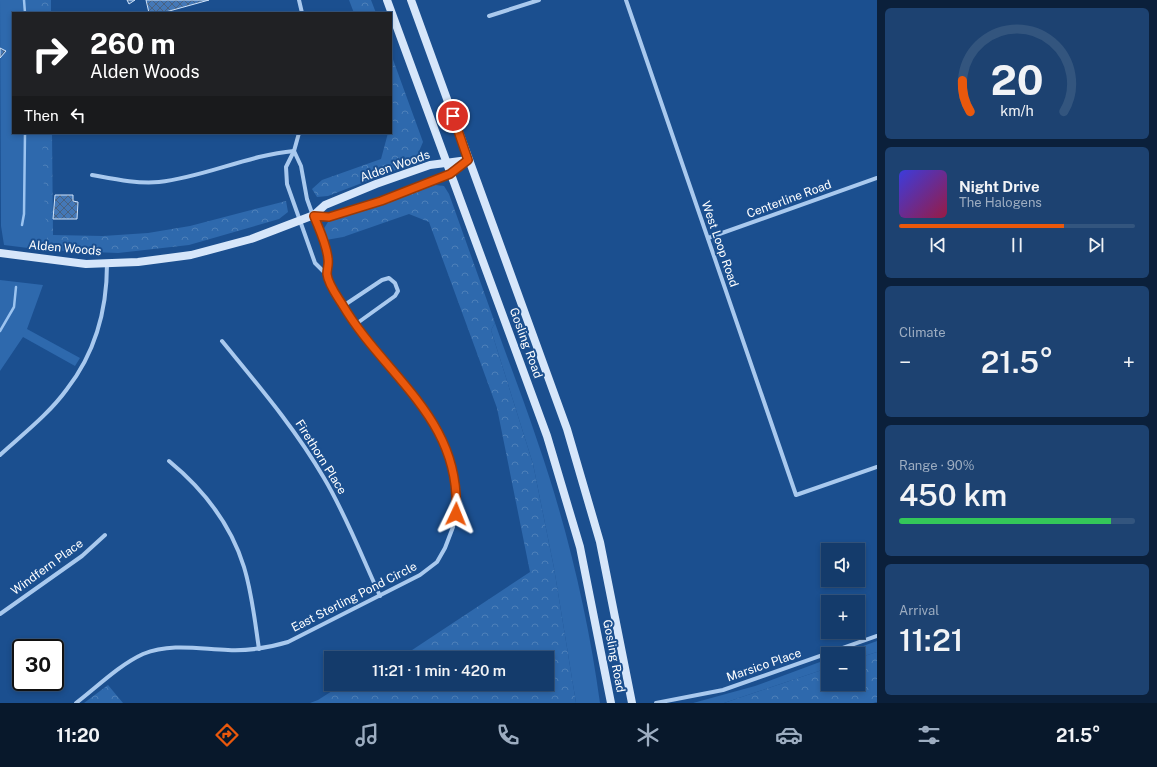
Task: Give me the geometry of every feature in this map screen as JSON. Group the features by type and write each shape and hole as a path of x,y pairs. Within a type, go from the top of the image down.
{"main road":[{"name":"Gosling Road","path":"387,0 391,12"},
{"name":"Gosling Road","path":"411,0 567,429 600,542 632,703"},
{"name":"Gosling Road","path":"392,14 552,451 580,547 611,703"},
{"name":"Alden Woods","path":"314,216 325,206 376,184 430,165 468,160"},
{"name":"Alden Woods","path":"0,253 63,262 107,264 191,255 251,239 314,216 329,217 381,201 450,174 468,160"}],"street":[{"path":"299,0 302,12"},
{"path":"489,16 539,0"},
{"name":"West Loop Road","path":"626,0 796,495 877,467"},
{"name":"East Sterling Pond Circle","path":"76,703 128,663 155,650 180,647 228,650 259,649 288,642 409,582 437,562 446,548 456,514 456,488 450,456 435,424 356,324 343,306 327,275 315,263 287,184 286,167 294,151 300,134"},
{"path":"92,175 129,181 158,182 274,153 294,151"},
{"name":"East Sterling Pond Circle","path":"294,151 301,166 303,183 328,258 327,275"},
{"name":"Centerline Road","path":"708,238 877,178"},
{"path":"0,455 50,409 67,389 81,367 101,320 106,299 107,264"},
{"path":"343,306 382,280 389,278 395,283 398,291 395,296 356,324"},
{"name":"Firethorn Place","path":"222,341 297,435 324,478 341,510 380,596"},
{"path":"169,461 189,478 202,493 221,519 230,535 244,566 249,585 259,649"},
{"name":"Windfern Place","path":"0,614 82,556 105,535"},
{"name":"Marsico Place","path":"656,703 723,690 877,636"}],"green space":[{"path":"0,0 42,0 42,12 12,12 12,134 44,134 52,228 44,250 4,245 1,226"},
{"path":"40,0 51,0 51,12 40,12"},
{"path":"349,0 371,0 376,12 354,12"},
{"path":"392,57 423,142 414,163 328,196 317,197 312,189 322,180 381,159 388,134 392,134"},
{"path":"42,134 52,134 53,235 103,236 148,233 190,226 286,201 288,212 279,219 189,245 118,253 44,250 50,227 45,218"},
{"path":"435,185 444,186 449,194 495,323 491,330 533,464 554,568 576,703 310,703 332,691 554,691 554,651 411,651 530,572 497,408 429,222 409,214 343,237 326,240 323,230 328,222"},
{"path":"0,280 43,285 27,329 80,358 75,366 23,337 0,371"},
{"path":"495,323 533,428 567,539 583,604 600,703 576,703 554,568 533,464 491,330"},
{"path":"877,641 877,652 865,656 865,647 860,647"},
{"path":"877,652 877,702 724,703 821,670 821,691 865,691 865,656"},
{"path":"821,662 821,670 724,703 693,703 755,686"},
{"path":"108,685 123,703 84,703"}],"building":[{"path":"127,0 135,0 129,4"},
{"path":"146,0 209,0 166,12 149,12"},
{"path":"0,48 6,51 0,58"},
{"path":"55,195 73,195 73,201 78,202 77,219 53,219"}],"waterway":[{"path":"24,0 25,12"},
{"path":"22,225 24,214 25,134"},
{"path":"0,331 14,307 16,287"}],"route":[{"path":"453,116 468,160 450,174 381,201 329,217 314,216 328,258 327,275 343,306 374,348 435,424 445,443 450,456 456,488 456,514"}]}
